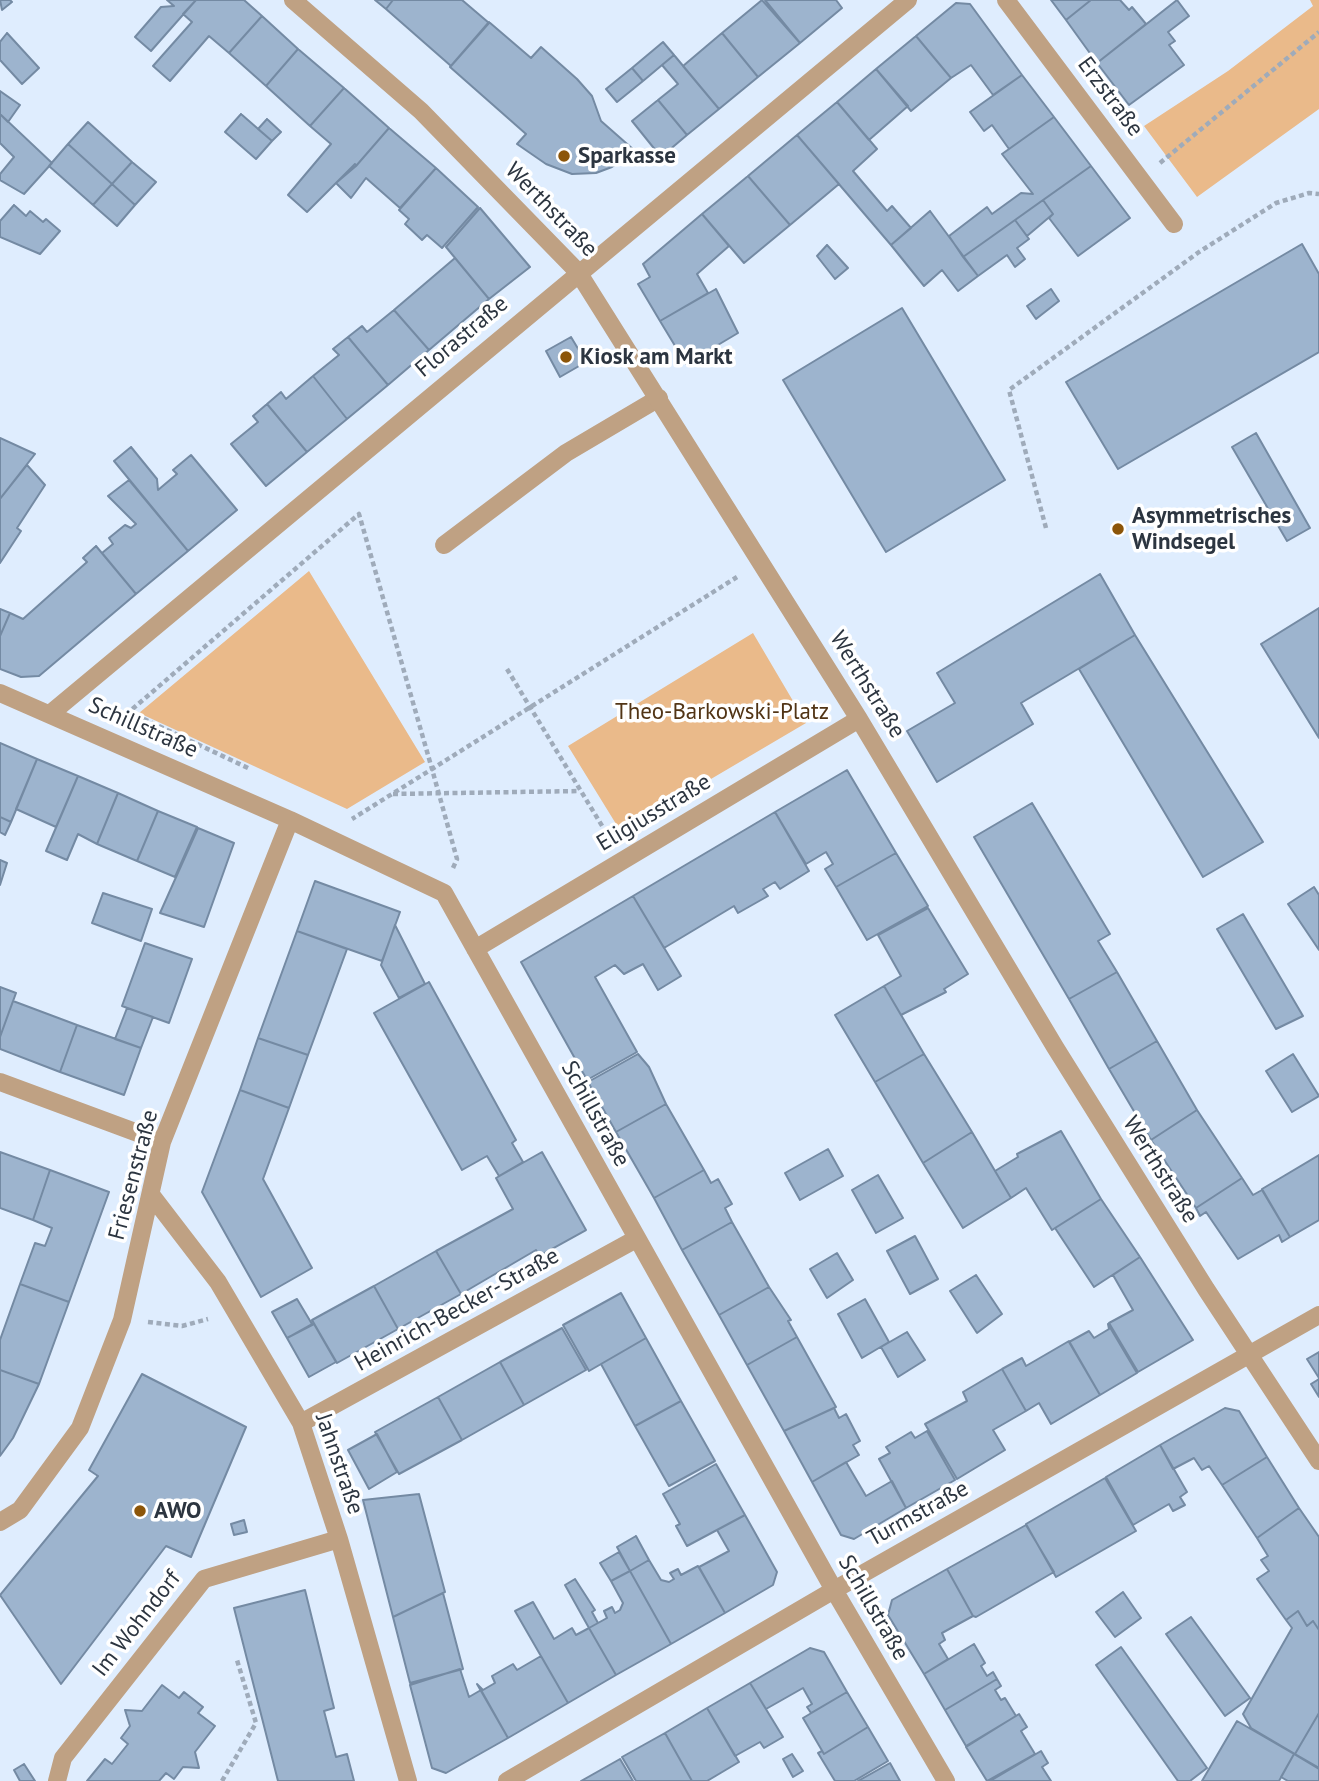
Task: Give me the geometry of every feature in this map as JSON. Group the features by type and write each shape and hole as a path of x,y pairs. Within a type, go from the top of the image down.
{"street":[{"name":"Werthstraße","path":"293,0 421,111 578,272 859,719 1055,1047 1319,1461"},
{"name":"Florastraße","path":"50,714 908,0"},
{"name":"Erzstraße","path":"1006,0 1174,224"},
{"path":"444,545 566,453 659,398"},
{"name":"Schillstraße","path":"0,693 290,820 444,893 834,1590 946,1781"},
{"name":"Eligiusstraße","path":"475,949 859,719"},
{"name":"Friesenstraße","path":"0,1522 20,1510 80,1428 122,1320 162,1142 290,820"},
{"path":"0,1082 162,1142"},
{"name":"Jahnstraße","path":"152,1196 218,1282 301,1423 339,1539 408,1781"},
{"name":"Heinrich-Becker-Straße","path":"301,1423 636,1239"},
{"name":"Turmstraße","path":"507,1781 834,1590 1319,1315"},
{"name":"Im Wohndorf","path":"57,1781 63,1758 204,1579 339,1539"}],"path":[{"path":"1140,178 1319,32"},
{"path":"1046,528 1009,390 1199,252 1276,203 1309,193 1319,194"},
{"path":"253,771 128,712 359,513 457,859 444,893"},
{"path":"324,836 761,562"},
{"path":"507,669 623,860"},
{"path":"391,794 581,791"},
{"path":"341,812 353,818"},
{"path":"122,1320 182,1326 235,1312"},
{"path":"222,1781 256,1723 237,1660"}],"green space":[{"path":"1310,0 1319,0 1319,109 1197,197 1144,126 1228,71 1313,6"},
{"path":"309,571 425,762 347,809 139,713"},
{"name":"Theo-Barkowski-Platz","path":"753,633 806,723 621,832 568,746"}],"building":[{"path":"0,0 10,0 12,2 2,10"},
{"path":"167,0 196,0 151,51 135,37 161,7 174,6"},
{"path":"196,0 244,0 262,16 229,53 209,36 170,81 153,66 192,22 183,14"},
{"path":"375,0 393,0 386,9"},
{"path":"393,0 462,0 489,23 451,66 386,9"},
{"path":"762,0 800,43 758,77 722,33"},
{"path":"765,0 836,0 842,8 800,43"},
{"path":"1051,0 1091,0 1066,20"},
{"path":"1091,0 1120,0 1129,10 1132,7 1146,24 1097,63 1066,20"},
{"path":"1177,0 1189,16 1168,32 1175,41 1169,45 1184,65 1129,105 1097,63"},
{"path":"956,3 970,4 1022,75 993,95 971,65 951,78 916,36"},
{"path":"262,16 298,49 266,86 229,53"},
{"path":"489,22 531,58 541,47 577,79 592,96 601,121 634,150 612,167 596,173 572,174 546,164 517,144 526,134 450,67"},
{"path":"7,33 39,68 22,84 0,60 0,42"},
{"path":"722,33 758,77 719,109 683,66"},
{"path":"916,36 951,78 911,111 876,69"},
{"path":"663,42 674,55 643,81 632,68"},
{"path":"298,49 344,88 310,126 266,86"},
{"path":"674,55 719,109 687,135 658,100 678,84 662,65"},
{"path":"632,68 643,81 617,102 606,89"},
{"path":"876,69 908,106 869,140 837,102"},
{"path":"1022,75 1054,117 1009,149 992,125 984,131 970,112"},
{"path":"344,88 389,128 356,166 355,164 307,212 288,195 331,144 310,126"},
{"path":"0,91 20,105 8,122 0,114"},
{"path":"658,100 687,135 661,157 632,121"},
{"path":"837,102 877,149 853,171 887,211 892,206 911,228 891,245 797,135"},
{"path":"0,114 52,163 24,194 0,180 0,174 14,157 0,143"},
{"path":"241,114 272,141 256,159 225,132"},
{"path":"1054,117 1091,166 963,257 949,236 987,207 992,214 1021,193 1033,194 1002,154"},
{"path":"267,119 281,132 272,141 258,129"},
{"path":"88,122 132,162 112,184 68,144"},
{"path":"389,128 436,168 400,208 366,178 351,198 336,183 356,166"},
{"path":"797,135 839,184 790,225 748,176"},
{"path":"68,144 112,184 93,205 49,166"},
{"path":"132,162 156,182 135,205 112,184"},
{"path":"1091,166 1130,218 1078,256 1049,218 1053,214 1043,200"},
{"path":"436,168 478,207 442,248 427,235 422,240 405,224 409,219 399,210"},
{"path":"748,176 790,225 744,263 702,214"},
{"path":"112,184 135,205 117,226 93,205"},
{"path":"1043,200 1053,214 1027,236 1015,220"},
{"path":"14,205 26,216 30,211 43,222 46,219 60,231 40,254 0,237 0,221"},
{"path":"480,208 530,267 489,299 446,247"},
{"path":"930,211 978,276 958,291 942,270 924,286 891,245"},
{"path":"702,214 729,246 697,274 708,293 660,321 638,284 650,277 643,264"},
{"path":"1015,220 1029,239 1017,248 1025,259 1015,267 1007,255 978,276 963,257"},
{"path":"1302,244 1319,274 1319,352 1118,469 1066,382"},
{"path":"827,245 848,268 835,279 817,256"},
{"path":"455,258 489,299 429,350 394,310"},
{"path":"716,289 738,333 686,364 660,321"},
{"path":"1051,289 1059,301 1036,319 1027,306"},
{"path":"902,308 1005,480 886,552 783,380"},
{"path":"394,310 429,350 388,385 348,337 362,326 367,332"},
{"path":"348,337 388,385 347,419 313,376 339,355 333,349"},
{"name":"Kiosk am Markt","path":"571,337 586,362 560,377 546,351"},
{"path":"313,376 347,419 307,452 267,404 281,392 286,399"},
{"path":"267,404 307,452 266,486 231,444 258,422 253,416"},
{"path":"1256,433 1310,528 1287,541 1232,447"},
{"path":"0,438 35,454 0,499"},
{"path":"131,447 157,479 158,490 177,474 173,470 191,455 237,510 188,551 114,461"},
{"path":"27,465 45,485 17,528 21,531 0,563 0,499"},
{"path":"129,480 188,551 136,594 102,553 113,544 109,538 125,525 131,528 136,524 108,496"},
{"path":"96,546 136,594 39,676 21,677 0,669 0,636 10,613 23,619 87,562 83,558"},
{"path":"1100,574 1135,635 1021,703 1033,724 937,782 907,731 955,703 937,673"},
{"path":"1319,608 1319,738 1261,644"},
{"path":"0,609 10,613 0,636"},
{"path":"1135,635 1263,842 1203,877 1079,669"},
{"path":"0,743 37,759 11,822 0,817"},
{"path":"37,759 78,776 56,827 16,809"},
{"path":"847,770 896,853 836,887 825,869 833,864 826,852 806,864 775,812"},
{"path":"78,776 118,793 97,844 78,834 67,860 46,851"},
{"path":"118,793 158,811 137,861 97,844"},
{"path":"1032,803 1110,934 1098,941 1117,972 1069,999 974,837"},
{"path":"158,811 197,827 175,877 137,861"},
{"path":"775,812 809,871 780,889 775,882 763,889 768,896 738,913 734,906 664,948 633,896"},
{"path":"0,817 11,822 5,835 0,832"},
{"path":"198,828 234,843 204,927 160,913"},
{"path":"896,853 928,906 867,940 836,887"},
{"path":"0,860 7,863 0,885"},
{"path":"315,881 400,912 382,961 297,931"},
{"path":"1314,887 1319,895 1319,950 1288,904"},
{"path":"103,893 152,909 141,941 92,923"},
{"path":"633,896 681,976 658,990 643,964 624,974 615,965 595,977 637,1052 587,1080 521,962"},
{"path":"928,908 968,974 944,989 946,992 901,1015 884,986 901,976 878,935"},
{"path":"1243,914 1303,1016 1276,1029 1217,929"},
{"path":"395,925 425,984 399,998 381,965"},
{"path":"297,931 347,949 308,1055 258,1038"},
{"path":"145,943 192,959 169,1023 122,1006"},
{"path":"1117,972 1157,1041 1109,1069 1069,999"},
{"path":"429,982 516,1140 512,1143 523,1162 499,1176 487,1156 462,1170 374,1013"},
{"path":"884,986 924,1054 875,1082 835,1015"},
{"path":"0,987 16,993 0,1037"},
{"path":"13,1001 77,1025 60,1072 0,1049 0,1037"},
{"path":"127,1008 153,1017 141,1048 115,1039"},
{"path":"77,1025 141,1048 124,1095 60,1072"},
{"path":"258,1038 308,1055 289,1108 240,1090"},
{"path":"1157,1041 1197,1110 1151,1140 1109,1069"},
{"path":"638,1054 649,1067 666,1104 616,1132 588,1082"},
{"path":"924,1054 972,1132 923,1163 875,1082"},
{"path":"1293,1054 1319,1096 1292,1112 1266,1071"},
{"path":"240,1090 289,1108 263,1179 312,1268 261,1297 202,1192"},
{"path":"666,1104 704,1170 654,1198 616,1132"},
{"path":"1197,1110 1242,1178 1196,1208 1151,1140"},
{"path":"1061,1131 1101,1199 1052,1230 1026,1188 1011,1198 995,1171 1018,1157 1017,1154"},
{"path":"972,1132 1011,1198 963,1228 923,1163"},
{"path":"828,1149 843,1176 800,1200 785,1173"},
{"path":"0,1152 50,1170 33,1220 0,1208"},
{"path":"542,1152 586,1230 539,1256 536,1250 461,1294 436,1251 513,1209 496,1178"},
{"path":"1319,1155 1319,1220 1290,1237 1262,1189"},
{"path":"50,1170 109,1192 69,1302 20,1284 35,1243 45,1246 52,1228 33,1220"},
{"path":"704,1170 711,1183 718,1179 732,1204 725,1208 732,1222 682,1250 654,1198"},
{"path":"878,1175 903,1218 876,1233 852,1190"},
{"path":"1242,1178 1253,1195 1262,1190 1290,1237 1282,1242 1279,1235 1238,1259 1206,1212 1200,1216 1196,1208"},
{"path":"1101,1199 1140,1257 1094,1287 1055,1228"},
{"path":"732,1222 769,1287 719,1315 682,1250"},
{"path":"915,1236 938,1279 910,1294 887,1251"},
{"path":"436,1251 461,1294 398,1329 374,1286"},
{"path":"837,1253 853,1280 827,1298 810,1269"},
{"path":"1140,1257 1193,1340 1138,1372 1109,1323 1133,1310 1113,1275"},
{"path":"976,1275 1002,1314 977,1333 950,1291"},
{"path":"20,1284 69,1302 39,1384 0,1370 0,1340"},
{"path":"374,1286 398,1329 337,1363 312,1320"},
{"path":"769,1287 791,1320 788,1321 797,1337 747,1365 719,1315"},
{"path":"621,1293 646,1338 589,1371 563,1325"},
{"path":"297,1299 312,1324 287,1338 272,1312"},
{"path":"865,1299 889,1342 862,1358 838,1314"},
{"path":"314,1324 336,1362 309,1377 287,1338"},
{"path":"1108,1324 1137,1373 1100,1395 1069,1342 1089,1331 1094,1338 1109,1329"},
{"path":"562,1328 586,1370 524,1405 500,1362"},
{"path":"907,1332 925,1360 898,1377 881,1347"},
{"path":"797,1337 836,1407 784,1431 747,1365"},
{"path":"646,1338 681,1401 635,1426 601,1364"},
{"path":"1069,1341 1100,1395 1051,1424 1039,1403 1026,1411 1002,1369 1022,1358 1026,1366"},
{"path":"1319,1352 1319,1378 1307,1359"},
{"path":"500,1362 524,1405 462,1440 438,1397"},
{"path":"1002,1369 1026,1411 993,1430 1005,1450 957,1479 925,1424 967,1401 963,1392"},
{"path":"0,1370 39,1384 13,1438 0,1456"},
{"name":"AWO","path":"142,1374 246,1427 191,1557 166,1546 61,1684 0,1595 98,1476 89,1470"},
{"path":"1319,1379 1319,1397 1311,1384"},
{"path":"438,1397 462,1440 399,1474 375,1432"},
{"path":"681,1401 715,1461 669,1486 635,1426"},
{"path":"834,1408 839,1418 846,1414 860,1441 853,1445 859,1455 812,1482 784,1431"},
{"path":"1225,1408 1239,1411 1267,1457 1222,1485 1209,1466 1202,1470 1194,1458 1173,1469 1160,1445"},
{"path":"927,1431 955,1480 906,1508 879,1459 890,1453 886,1447 911,1432 915,1438"},
{"path":"377,1434 397,1472 369,1489 348,1450"},
{"path":"1160,1445 1187,1492 1180,1497 1185,1505 1173,1511 1169,1504 1133,1525 1106,1477"},
{"path":"1267,1457 1299,1508 1257,1538 1222,1485"},
{"path":"846,1462 866,1496 892,1481 906,1508 854,1539 841,1535 812,1482"},
{"path":"716,1464 745,1515 687,1546 676,1526 680,1524 663,1494"},
{"path":"1105,1478 1136,1531 1056,1577 1026,1524"},
{"path":"419,1494 445,1592 393,1617 363,1500"},
{"path":"1299,1508 1319,1537 1319,1630 1313,1621 1307,1626 1298,1611 1286,1620 1257,1579 1269,1571 1261,1560 1268,1556 1257,1538"},
{"path":"745,1515 777,1572 773,1585 725,1613 699,1567 729,1551 717,1530"},
{"path":"244,1520 247,1532 234,1535 231,1524"},
{"path":"1026,1525 1054,1572 976,1617 973,1616 947,1569"},
{"path":"636,1536 649,1560 630,1571 617,1547"},
{"path":"619,1552 630,1571 611,1581 600,1563"},
{"path":"649,1560 661,1580 669,1582 674,1579 670,1573 678,1569 681,1575 698,1566 725,1613 671,1644 630,1571"},
{"path":"947,1569 973,1616 942,1633 945,1640 939,1644 948,1659 924,1674 888,1615 892,1600"},
{"path":"630,1571 671,1644 616,1675 589,1628 607,1618 604,1611 612,1607 615,1613 620,1610 623,1603 611,1581"},
{"path":"575,1579 595,1610 592,1612 598,1623 589,1628 565,1585"},
{"path":"305,1590 334,1708 324,1711 336,1757 347,1754 354,1781 278,1781 234,1608"},
{"path":"1123,1592 1141,1618 1115,1637 1096,1612"},
{"path":"443,1593 463,1669 410,1683 393,1617"},
{"path":"533,1602 554,1639 572,1628 576,1635 589,1628 616,1675 568,1703 515,1611"},
{"path":"1298,1611 1307,1626 1313,1621 1319,1630 1319,1713 1295,1754 1251,1728 1243,1714 1292,1628 1286,1620"},
{"path":"1191,1617 1250,1698 1225,1716 1166,1634"},
{"path":"974,1644 985,1663 981,1666 987,1676 993,1672 997,1679 945,1710 924,1674"},
{"path":"1121,1647 1207,1768 1190,1781 1178,1781 1096,1665"},
{"path":"810,1648 824,1652 847,1692 811,1713 807,1707 812,1704 803,1688 766,1709 750,1683"},
{"path":"541,1656 568,1703 508,1738 477,1684 483,1690 495,1683 492,1676 513,1664 517,1670"},
{"path":"460,1669 469,1697 481,1690 508,1738 446,1773 432,1768 410,1685"},
{"path":"997,1679 1001,1686 995,1690 1001,1700 1005,1698 1016,1716 966,1746 945,1710"},
{"path":"750,1683 783,1737 764,1748 760,1742 735,1756 707,1708"},
{"path":"162,1685 179,1698 184,1692 203,1707 198,1713 215,1726 195,1752 199,1768 183,1767 174,1779 166,1773 159,1781 87,1781 105,1759 112,1764 128,1744 121,1738 130,1726 125,1710 142,1711"},
{"path":"847,1692 868,1727 824,1754 803,1718"},
{"path":"707,1708 739,1762 707,1781 692,1781 665,1733"},
{"path":"1319,1713 1319,1768 1295,1754"},
{"path":"1019,1714 1027,1727 1021,1731 1035,1754 987,1781 966,1747"},
{"path":"1237,1721 1294,1754 1279,1781 1202,1781"},
{"path":"868,1727 888,1761 854,1781 835,1781 818,1753 822,1751 824,1754"},
{"path":"665,1733 692,1781 636,1781 622,1757"},
{"path":"1041,1751 1048,1763 1042,1767 1051,1781 990,1781"},
{"path":"792,1754 803,1771 793,1777 783,1759"},
{"path":"1294,1754 1319,1769 1319,1781 1288,1781 1281,1777"},
{"path":"620,1759 633,1781 581,1781"},
{"path":"890,1763 900,1781 858,1781"},
{"path":"24,1764 35,1781 20,1781 14,1770"}],"place":[{"name":"Sparkasse","path":"564,156"},
{"name":"Kiosk am Markt","path":"566,357"},
{"name":"Asymmetrisches Windsegel","path":"1118,529"},
{"name":"AWO","path":"140,1511"}]}
